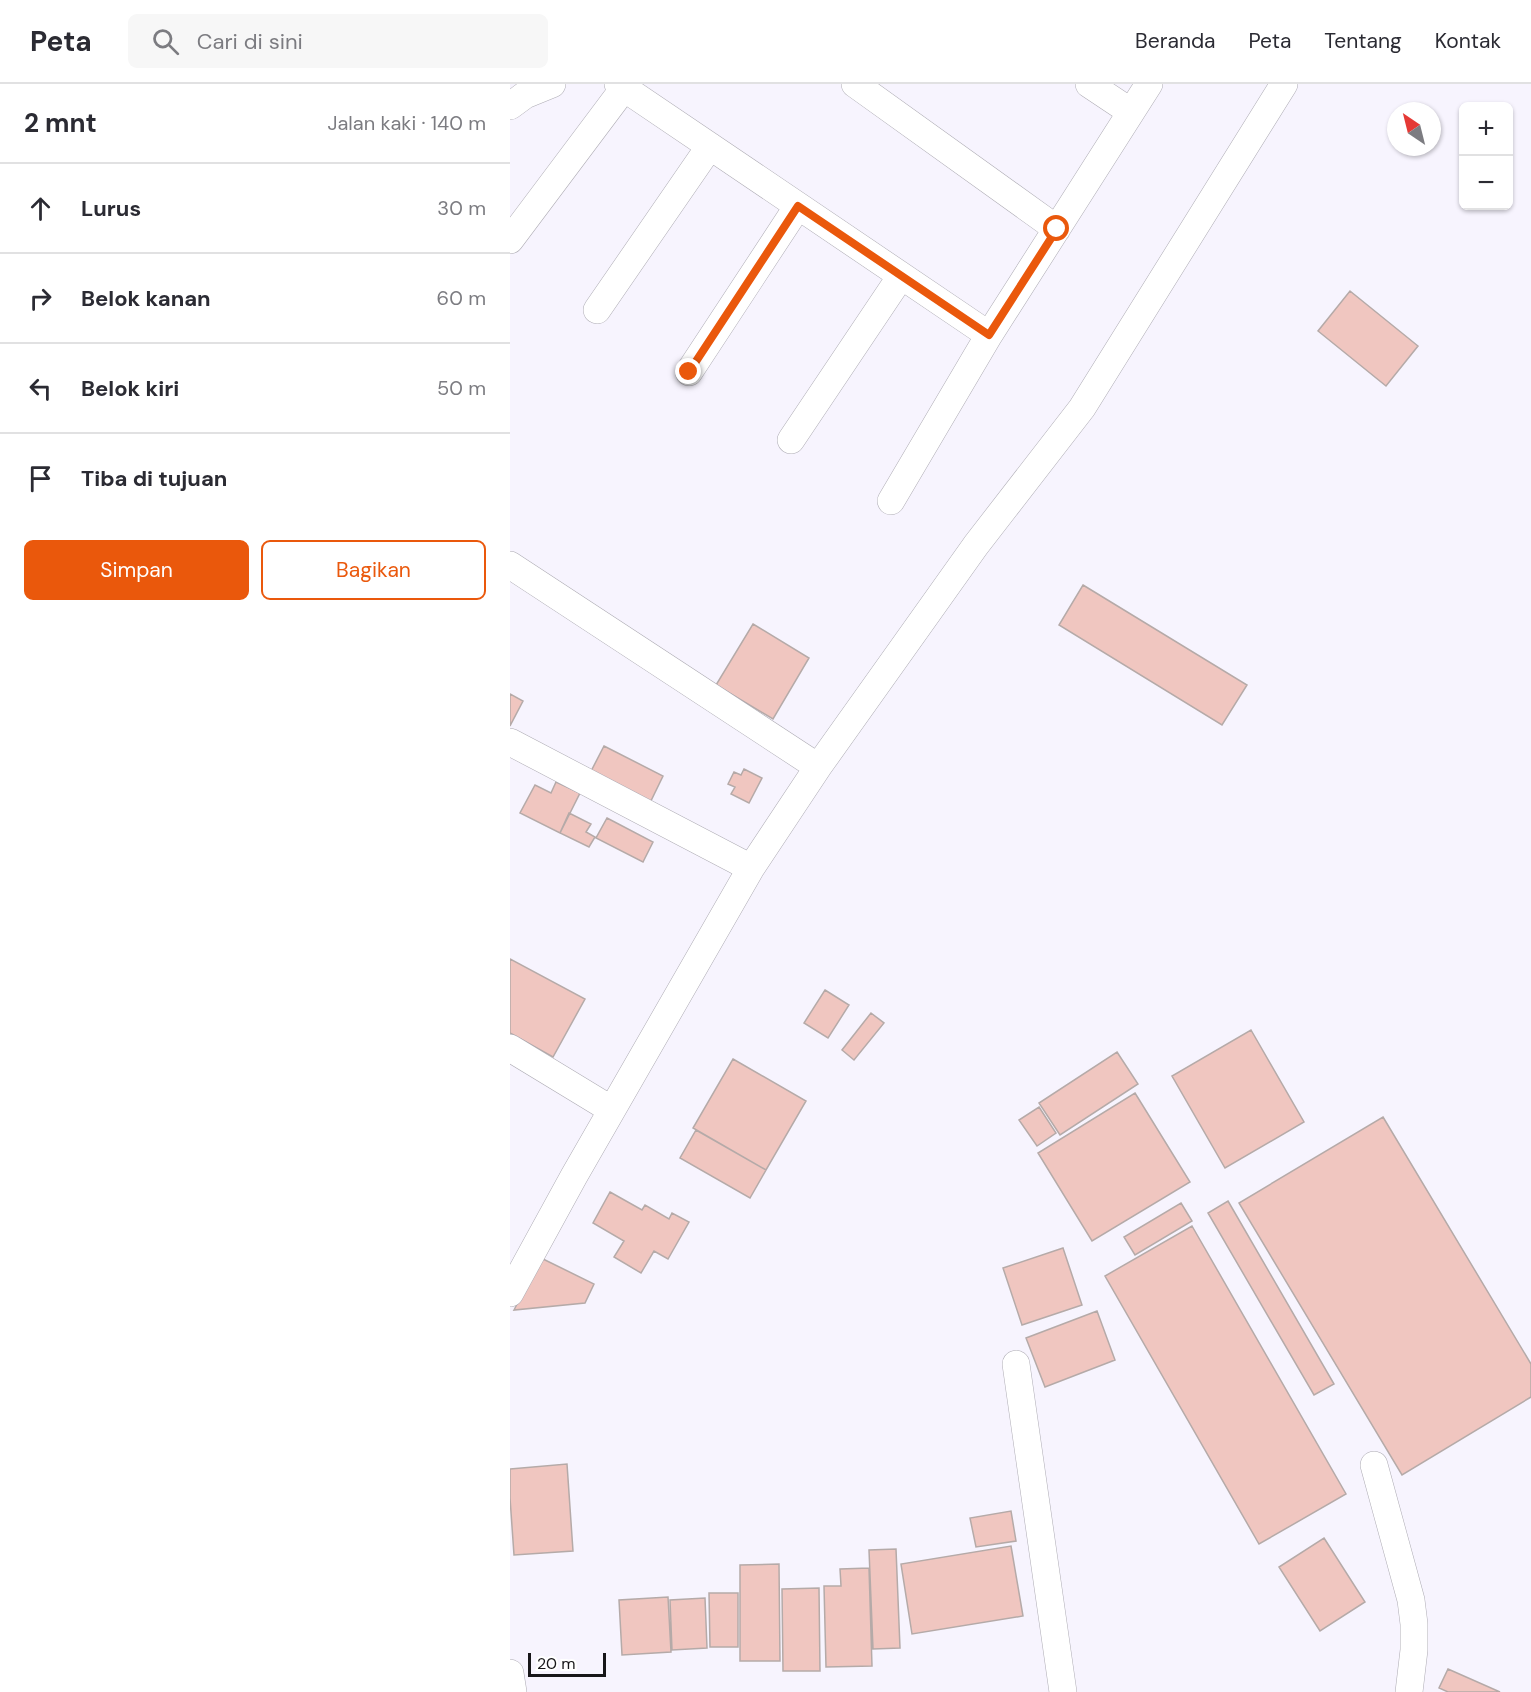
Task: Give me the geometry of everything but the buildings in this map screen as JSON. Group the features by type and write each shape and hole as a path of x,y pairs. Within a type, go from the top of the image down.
{"street":[{"path":"510,106 525,95 552,84"},
{"path":"855,84 1057,229"},
{"path":"1089,84 1131,112"},
{"path":"891,501 989,335 1149,84"},
{"path":"510,1293 751,868 818,767 976,545 1082,408 1284,84"},
{"path":"510,240 621,86 989,335"},
{"path":"597,310 710,146"},
{"path":"689,372 798,206"},
{"path":"791,440 901,276"},
{"path":"510,566 818,767"},
{"path":"510,742 751,868"},
{"path":"510,1048 612,1110"},
{"path":"1016,1364 1063,1692"},
{"path":"1374,1465 1411,1600 1414,1650 1409,1692"},
{"path":"510,1673 513,1692"}],"route":[{"path":"689,372 798,206 989,335 1057,229"}]}
